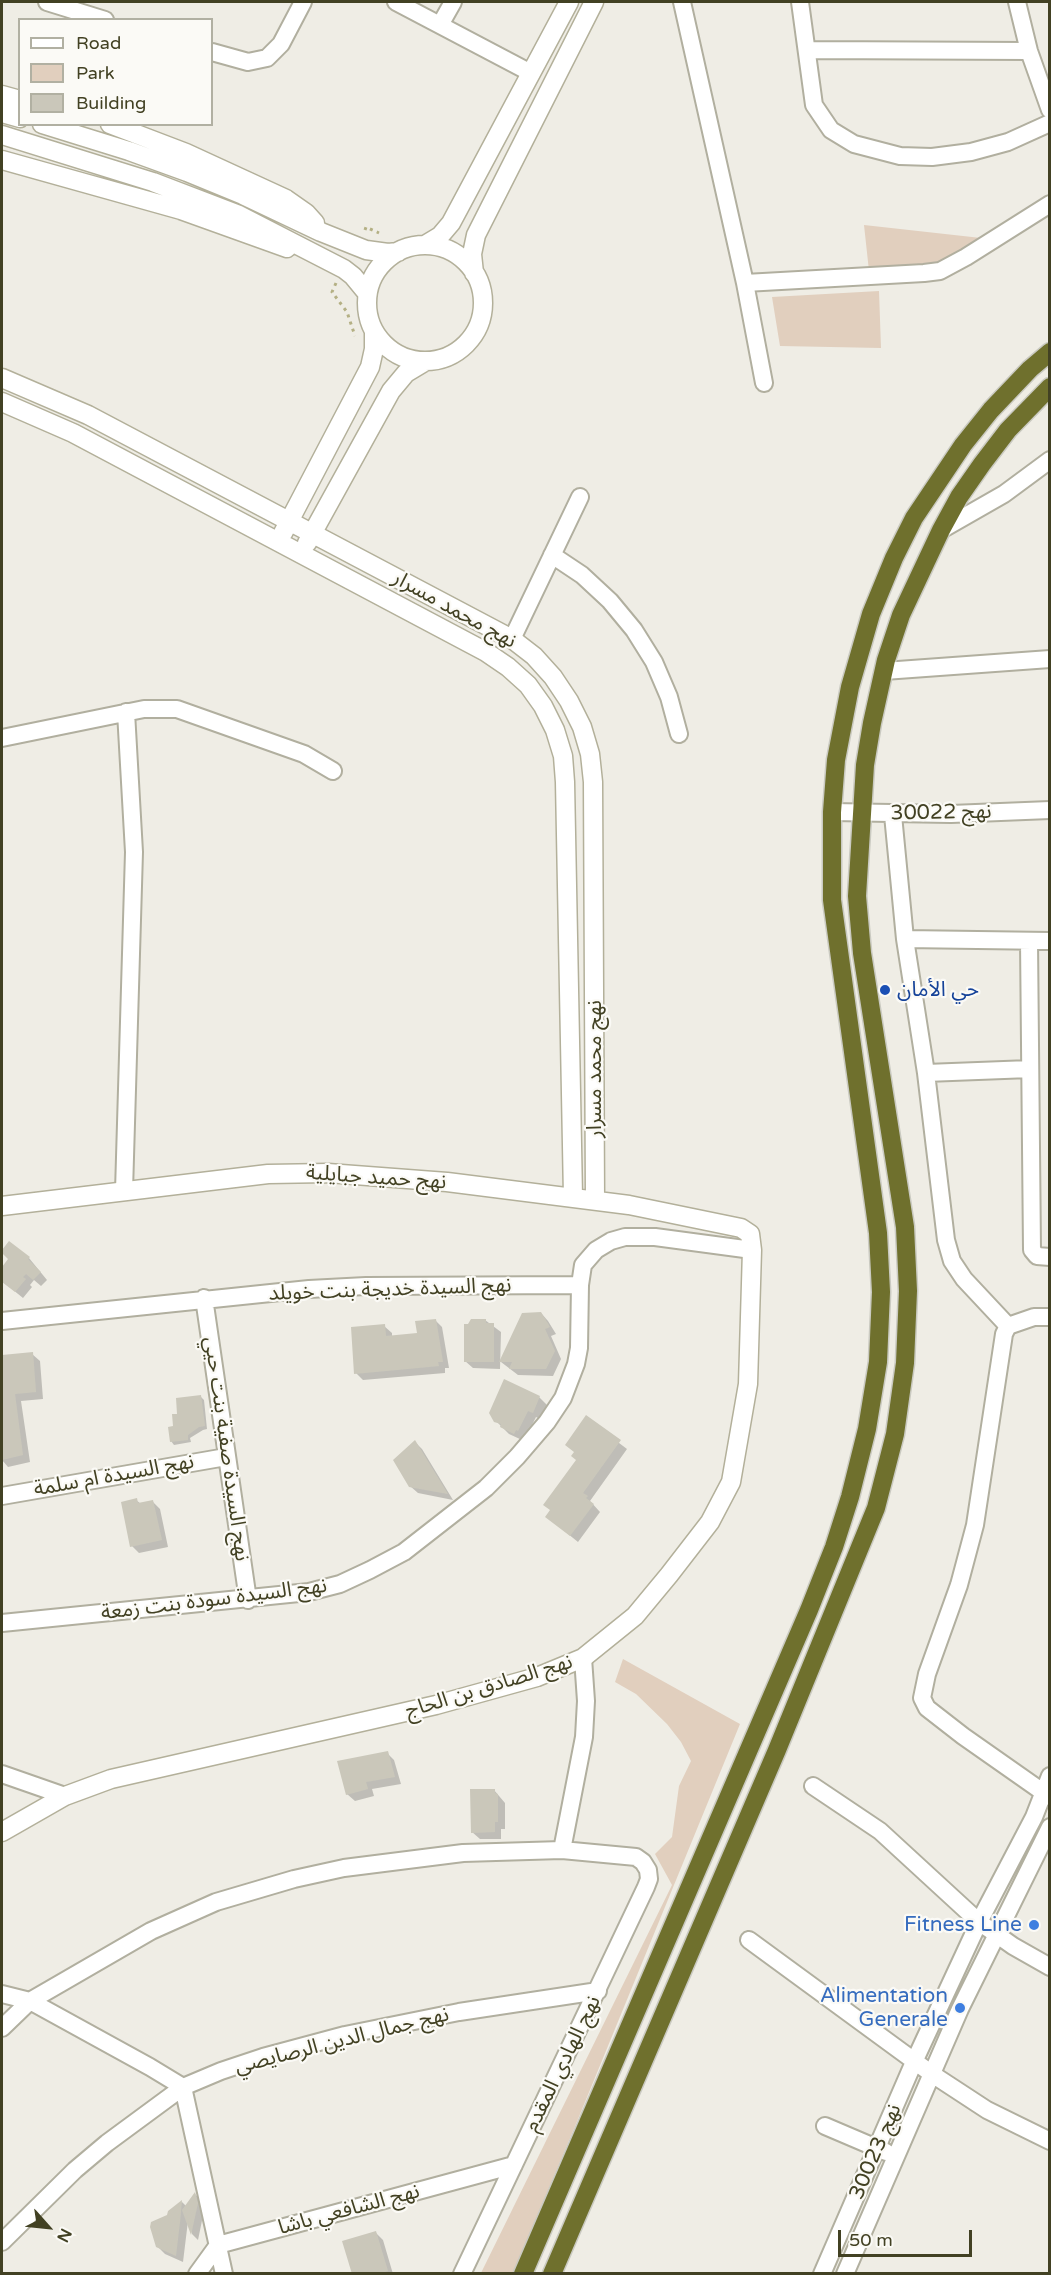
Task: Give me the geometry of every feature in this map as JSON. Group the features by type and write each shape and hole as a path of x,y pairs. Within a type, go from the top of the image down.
{"highway":[{"path":"523,2274 809,1610 837,1537 867,1429 878,1362 880,1292 878,1233 832,900 832,812 836,760 850,687 874,605 914,518 963,445 991,410 1030,369 1050,352"},
{"path":"552,2274 850,1576 876,1508 895,1434 905,1363 908,1291 906,1238 862,952 857,896 866,765 872,723 884,671 901,615 941,530 959,497 1008,430 1050,387"}],"street":[{"path":"46,2 98,18"},
{"path":"213,52 248,62 267,58 281,44 303,2"},
{"path":"396,2 531,73"},
{"path":"440,25 453,2"},
{"path":"48,126 129,151 186,172 366,250 398,252 425,245 440,236 451,223 569,2"},
{"path":"474,273 472,254 476,235 594,2"},
{"path":"682,2 745,283 764,383"},
{"path":"800,2 814,105 831,130 854,144 900,156 932,157 980,150 1008,142 1050,123"},
{"path":"1017,2 1029,51 1050,110"},
{"path":"808,50 1029,51"},
{"path":"2,95 18,99"},
{"path":"2,113 18,117"},
{"path":"115,126 186,153 286,199 306,213 321,232"},
{"path":"2,135 153,182 239,215 344,269 368,293"},
{"path":"2,160 181,210 275,244 312,251"},
{"path":"745,283 924,273 940,270 966,257 1050,204"},
{"path":"300,555 391,391 406,374 426,361 452,354 463,347 475,331 482,312 482,298 480,285 474,273 458,256 448,250 425,245"},
{"path":"278,543 370,367 374,350 374,332 368,312 368,293 378,268 398,252"},
{"path":"374,332 390,350 402,357 426,361"},
{"name":"نهج محمد مسرار","path":"2,378 88,415 512,639 534,656 553,677 582,727 590,754 594,782 595,1200"},
{"name":"نهج محمد مسرار","path":"2,402 73,433 486,652 528,685 543,706 555,730 563,756 566,782 573,1197"},
{"path":"941,530 1004,494 1050,460"},
{"path":"512,639 580,497"},
{"path":"552,555 582,575 610,601 634,630 654,662 662,680 679,734"},
{"path":"884,671 1050,659"},
{"path":"2,738 144,708 177,709 304,754 333,771"},
{"path":"124,1191 134,852 126,712"},
{"name":"نهج 30022","path":"832,812 893,814 1050,810"},
{"path":"893,814 905,939 927,1073 946,1240 952,1261 977,1295 1008,1326"},
{"path":"905,939 1050,941"},
{"path":"1029,941 1032,1250 1037,1256 1050,1257"},
{"path":"927,1073 1030,1069"},
{"name":"نهج حميد جبايلية","path":"2,1206 268,1174 307,1172 447,1182 573,1197 693,1217 748,1231"},
{"name":"نهج الصادق بن الحاج","path":"2,1832 66,1796 111,1779 436,1705 537,1677 583,1658 635,1616 710,1522 731,1482 748,1384 752,1250 748,1231"},
{"path":"580,1285 583,1265 596,1250 611,1241 625,1237 656,1237 752,1250"},
{"name":"نهج السيدة خديجة بنت خويلد","path":"2,1321 204,1298 366,1286 580,1285"},
{"name":"نهج السيدة سودة بنت زمعة","path":"2,1623 309,1593 340,1584 404,1552 486,1488 547,1422 567,1389 579,1348 580,1285"},
{"name":"نهج السيدة صفية بنت حيي","path":"204,1298 248,1600"},
{"path":"1008,1326 1034,1317 1050,1317"},
{"path":"1008,1326 999,1361 975,1525 959,1585 927,1674 922,1698 927,1708 956,1731 1047,1795"},
{"name":"نهج السيدة ام سلمة","path":"2,1496 226,1457"},
{"path":"2,2028 30,2001 151,1931 216,1902 344,1868 463,1853 562,1850 584,1737 586,1701 583,1658"},
{"path":"2,1774 66,1796"},
{"name":"نهج 30023","path":"822,2274 914,2062 979,1922 1047,1795 1050,1776"},
{"path":"813,1786 880,1831 979,1922 1050,1967"},
{"name":"نهج 30023","path":"845,2274 960,2009 1050,1827"},
{"name":"نهج الهادي المقدم","path":"462,2274 598,1991 649,1879 648,1870 636,1857 562,1850"},
{"path":"749,1940 914,2062 987,2109 1050,2141"},
{"name":"نهج جمال الدين الرصايصي","path":"2,2242 75,2170 116,2136 183,2087 220,2071 345,2035 459,2012 598,1991"},
{"path":"2,1994 30,2001 183,2087 224,2274"},
{"path":"825,2126 895,2157"},
{"name":"نهج الشافعي باشا","path":"218,2245 514,2166"},
{"path":"197,2274 218,2245"}],"green space":[{"path":"864,225 981,238 947,266 869,271"},
{"path":"879,291 881,348 780,346 772,297"},
{"path":"623,1659 740,1724 513,2273 481,2273 672,1885 655,1854 672,1837 679,1786 691,1761 681,1742 667,1724 636,1694 615,1682"}],"building":[{"path":"9,1241 30,1257 28,1259 41,1272 33,1280 26,1274 23,1277 26,1279 15,1292 2,1282 2,1267 8,1259 2,1250"},
{"path":"541,1312 550,1327 545,1329 555,1351 546,1369 509,1369 512,1362 499,1362 522,1313"},
{"path":"436,1319 443,1362 438,1362 439,1366 354,1374 351,1327 385,1324 386,1336 417,1333 415,1321"},
{"path":"471,1319 486,1319 486,1323 494,1323 494,1362 464,1362 464,1324 468,1324"},
{"path":"33,1352 36,1392 15,1394 23,1455 2,1460 2,1355"},
{"path":"504,1379 540,1396 533,1413 528,1411 518,1431 516,1430 514,1434 500,1427 501,1424 494,1422 489,1413"},
{"path":"201,1395 205,1426 199,1427 188,1435 188,1440 170,1442 168,1427 173,1426 172,1414 177,1414 176,1398"},
{"path":"586,1415 621,1440 583,1493 594,1504 570,1536 545,1517 550,1510 543,1505 576,1460 571,1456 574,1452 565,1445"},
{"path":"415,1440 448,1494 409,1487 393,1460"},
{"path":"137,1498 138,1503 153,1500 162,1540 130,1547 121,1502"},
{"path":"388,1751 395,1777 366,1782 368,1789 346,1795 337,1761"},
{"path":"470,1789 495,1789 495,1793 498,1794 498,1822 495,1822 495,1832 471,1833"},
{"path":"195,2192 198,2203 191,2235 182,2210"},
{"path":"182,2200 176,2256 156,2247 150,2227 151,2222 167,2215 168,2211"},
{"path":"376,2231 388,2271 380,2274 352,2274 342,2241"}],"place":[{"name":"حي الأمان","path":"885,990"},
{"name":"Fitness Line","path":"1034,1925"},
{"name":"Alimentation Generale","path":"960,2008"}]}
